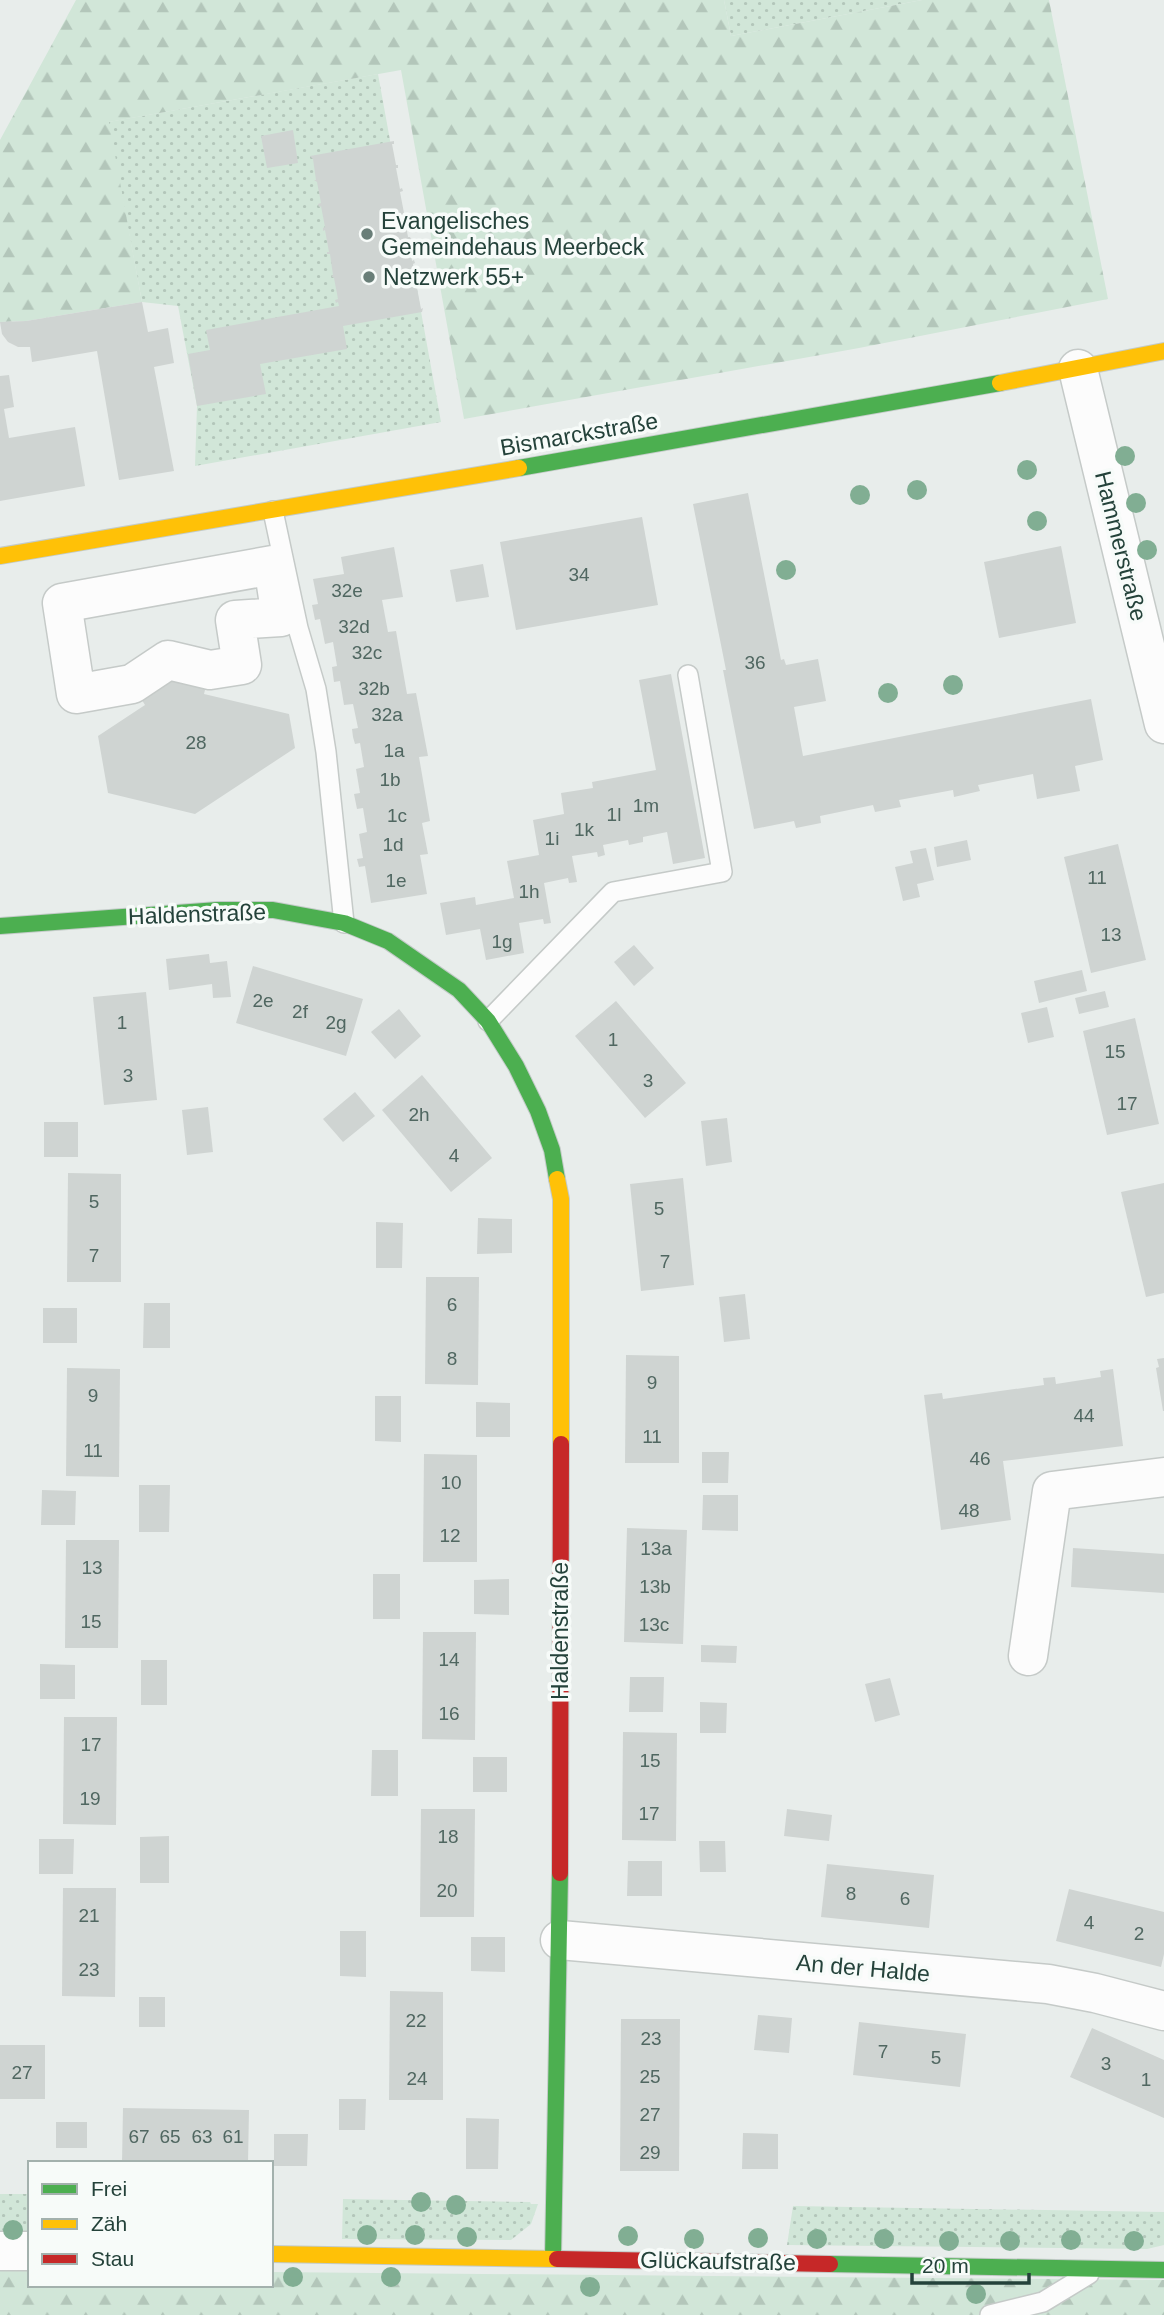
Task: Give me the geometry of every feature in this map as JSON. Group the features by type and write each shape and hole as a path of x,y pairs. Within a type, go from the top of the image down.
{"street":[{"name":"Bismarckstraße","path":"0,556 273,511 1079,369 1164,351"},
{"name":"Hammerstraße","path":"1079,369 1164,724"},
{"path":"273,565 281,617 235,620 242,664 210,670 168,660 132,684 76,694 62,603 273,565"},
{"name":"Haldenstraße","path":"0,926 218,910 273,911 344,923 387,940 459,990 488,1021 516,1066 538,1111 552,1150 561,1199 560,1940 552,2258"},
{"path":"1028,1656 1052,1491 1164,1477"},
{"name":"An der Halde","path":"560,1940 1048,1984 1164,2011"},
{"path":"0,2251 28,2251"},
{"name":"Glückaufstraße","path":"273,2254 1164,2270"}],"lane":[{"path":"273,511 298,628 316,689 327,752 344,923"},
{"path":"488,1021 613,892 722,872 688,675"},
{"path":"990,2315 1042,2302 1099,2268"}],"green space":[{"path":"76,0 724,0 731,36 922,0 1049,0 1108,299 859,348 464,419 401,70 109,122 142,302 26,321 0,322 0,140"},
{"path":"724,0 922,0 731,36"},
{"path":"378,74 441,422 195,466 197,406 178,306 142,302 108,122"},
{"path":"0,2194 28,2194 28,2235 0,2236"},
{"path":"343,2199 538,2204 531,2224 511,2240 342,2239"},
{"path":"793,2206 1164,2212 1164,2245 1147,2249 787,2245"},
{"path":"0,2269 28,2269 28,2287 273,2287 273,2272 1164,2280 1164,2315 0,2315"}],"building":[{"path":"293,130 298,163 267,168 261,136"},
{"name":"Evangelisches Gemeindehaus Meerbeck","path":"394,141 392,144 398,165 396,168 400,189 403,191 400,192 404,213 407,215 404,216 408,237 411,239 408,239 412,261 415,263 416,285 419,284 417,288 422,312 343,326 347,349 260,364 266,394 197,406 188,354 210,350 206,330 339,306 335,300 338,299 334,278 331,276 330,254 327,254 329,252 325,230 323,231 325,227 321,206 318,204 321,203 317,182 314,180 313,159 310,156"},
{"path":"142,302 148,332 168,328 174,363 154,367 174,471 119,480 97,351 32,362 30,347 18,347 8,342 2,334 0,322 26,321"},
{"path":"9,375 14,407 4,409 9,438 75,427 85,486 0,501 0,376"},
{"path":"748,493 781,660 784,659 786,665 818,659 826,701 794,707 803,756 1091,699 1103,760 1075,766 1080,791 1037,799 1033,774 978,785 980,791 954,797 953,790 899,800 901,807 875,812 873,805 820,816 821,823 796,828 794,821 754,829 693,504"},
{"path":"642,517 658,605 516,630 500,542"},
{"path":"1061,546 1076,623 999,638 984,562"},
{"path":"394,547 403,597 382,600 388,632 396,631 407,694 416,693 428,756 419,757 430,821 422,823 428,854 420,855 427,894 371,903 365,866 359,867 357,859 363,858 359,834 367,832 363,808 357,809 354,794 360,793 356,769 364,767 360,743 355,744 353,737 352,729 358,728 353,704 344,705 340,681 334,682 332,667 337,666 333,642 325,644 320,619 315,620 312,605 318,604 313,579 344,574 341,557"},
{"path":"483,564 489,597 456,602 450,570"},
{"path":"210,670 204,694 289,714 295,748 195,814 108,793 98,736 145,705 132,684"},
{"path":"671,674 705,858 673,864 667,832 643,837 643,842 629,845 628,840 603,845 605,855 598,857 597,852 572,856 577,882 569,883 568,878 544,883 551,923 544,924 543,919 519,923 524,953 486,960 480,929 446,935 440,903 475,897 476,905 514,898 507,861 539,855 533,820 564,814 561,793 593,788 592,782 656,770 639,680"},
{"path":"967,840 971,860 937,867 934,847"},
{"path":"1118,844 1146,960 1091,973 1064,857"},
{"path":"926,848 934,880 917,884 920,897 903,901 895,867 913,863 910,851"},
{"path":"634,945 654,968 634,986 614,962"},
{"path":"209,954 210,963 227,961 231,997 213,998 212,984 169,990 166,959"},
{"path":"253,966 363,999 346,1056 236,1023"},
{"path":"1082,970 1087,991 1039,1003 1034,981"},
{"path":"1105,991 1109,1007 1079,1014 1075,998"},
{"path":"146,992 157,1100 104,1105 93,997"},
{"path":"616,1001 686,1083 645,1118 575,1036"},
{"path":"1047,1007 1054,1037 1028,1043 1021,1013"},
{"path":"399,1009 421,1036 395,1059 371,1032"},
{"path":"1135,1018 1159,1124 1107,1135 1083,1031"},
{"path":"422,1075 492,1158 451,1192 382,1110"},
{"path":"355,1092 375,1116 343,1142 323,1119"},
{"path":"208,1107 213,1152 187,1155 182,1110"},
{"path":"727,1118 732,1162 706,1166 701,1121"},
{"path":"44,1122 78,1122 78,1157 44,1157"},
{"path":"68,1173 121,1174 121,1282 67,1282"},
{"path":"683,1178 694,1285 641,1291 630,1184"},
{"path":"1164,1183 1164,1293 1146,1297 1121,1192"},
{"path":"478,1218 512,1219 512,1253 477,1254"},
{"path":"376,1222 403,1223 402,1268 376,1268"},
{"path":"426,1277 479,1277 478,1385 425,1384"},
{"path":"745,1294 750,1339 724,1342 719,1297"},
{"path":"144,1303 170,1303 170,1348 143,1348"},
{"path":"43,1308 77,1308 77,1343 43,1343"},
{"path":"626,1355 679,1356 679,1463 625,1463"},
{"path":"1164,1358 1163,1411 1156,1368 1159,1367 1157,1359"},
{"path":"67,1368 120,1369 119,1477 66,1476"},
{"path":"1113,1369 1123,1446 1003,1461 1011,1520 941,1530 924,1395 942,1393 943,1399 1044,1385 1043,1378 1055,1377 1056,1384 1101,1377 1100,1371"},
{"path":"375,1396 401,1396 401,1442 375,1441"},
{"path":"476,1402 510,1403 510,1437 476,1437"},
{"path":"702,1452 729,1452 728,1483 702,1483"},
{"path":"424,1454 477,1455 477,1562 423,1562"},
{"path":"139,1485 170,1485 169,1532 139,1532"},
{"path":"42,1490 76,1491 75,1525 41,1525"},
{"path":"703,1495 738,1495 738,1531 702,1530"},
{"path":"627,1528 687,1530 683,1644 624,1642"},
{"path":"66,1540 119,1540 118,1648 65,1648"},
{"path":"1073,1548 1164,1554 1164,1593 1071,1587"},
{"path":"373,1574 400,1574 400,1619 373,1619"},
{"path":"509,1579 509,1615 474,1614 474,1580"},
{"path":"423,1632 476,1632 475,1740 422,1739"},
{"path":"701,1645 737,1646 736,1663 701,1662"},
{"path":"141,1660 167,1660 167,1705 141,1705"},
{"path":"40,1664 75,1665 75,1699 40,1699"},
{"path":"630,1677 664,1677 663,1712 629,1712"},
{"path":"890,1678 900,1715 875,1722 865,1684"},
{"path":"700,1702 727,1703 726,1733 700,1733"},
{"path":"64,1717 117,1717 116,1825 63,1824"},
{"path":"623,1732 677,1733 676,1841 622,1840"},
{"path":"372,1750 398,1750 398,1796 371,1796"},
{"path":"473,1757 507,1757 507,1792 473,1792"},
{"path":"421,1809 475,1809 474,1917 420,1917"},
{"path":"787,1809 832,1815 829,1841 784,1836"},
{"path":"169,1836 169,1883 140,1883 140,1837"},
{"path":"39,1839 74,1839 73,1874 39,1874"},
{"path":"699,1841 725,1841 726,1872 700,1872"},
{"path":"628,1861 662,1861 662,1896 627,1896"},
{"path":"827,1864 934,1875 929,1928 821,1917"},
{"path":"63,1888 116,1888 115,1997 62,1996"},
{"path":"1069,1889 1164,1912 1164,1954 1161,1967 1056,1941"},
{"path":"340,1931 366,1931 366,1977 340,1976"},
{"path":"471,1937 505,1937 505,1972 471,1971"},
{"path":"390,1991 443,1992 443,2100 389,2100"},
{"path":"139,1997 165,1997 165,2027 139,2027"},
{"path":"758,2015 792,2018 789,2053 754,2050"},
{"path":"621,2019 680,2019 679,2171 620,2171"},
{"path":"859,2022 966,2034 960,2087 853,2075"},
{"path":"1092,2028 1164,2060 1164,2118 1070,2077"},
{"path":"0,2045 45,2045 45,2099 0,2099"},
{"path":"339,2099 366,2099 365,2130 339,2130"},
{"path":"123,2108 249,2110 248,2161 122,2161"},
{"path":"466,2118 499,2119 498,2169 466,2169"},
{"path":"56,2122 87,2122 87,2148 56,2148"},
{"path":"743,2133 778,2134 778,2169 742,2169"},
{"path":"274,2134 308,2134 307,2166 274,2166"}],"traffic: fast":[{"path":"519,468 1000,383"},
{"path":"0,926 218,910 273,910 344,923 388,941 459,990 488,1021 516,1066 538,1111 552,1150 557,1179"},
{"path":"553,2258 560,1873"},
{"path":"830,2264 1164,2270"}],"traffic: slow":[{"path":"1000,383 1164,351"},
{"path":"0,556 519,468"},
{"path":"557,1179 561,1199 561,1444"},
{"path":"273,2254 557,2259"}],"traffic: jam":[{"path":"560,1873 561,1444"},
{"path":"557,2259 830,2264"}],"place":[{"name":"Evangelisches Gemeindehaus Meerbeck","path":"367,234"},
{"name":"Netzwerk 55+","path":"369,277"}]}
